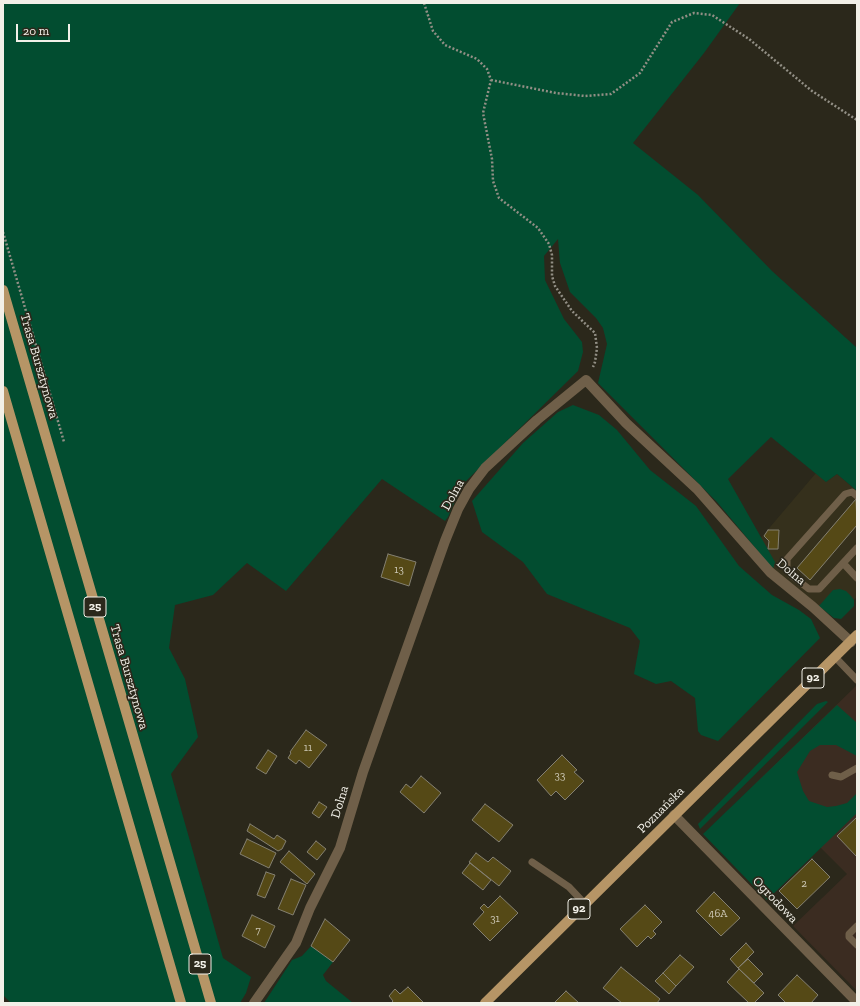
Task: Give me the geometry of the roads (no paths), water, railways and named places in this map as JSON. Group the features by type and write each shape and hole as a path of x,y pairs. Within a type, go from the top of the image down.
{"main road":[{"name":"Trasa Bursztynowa","path":"3,290 211,1003"},
{"name":"25","path":"3,391 181,1003"},
{"name":"Poznańska","path":"484,1003 854,638"}],"street":[{"name":"Dolna","path":"254,1003 296,943 310,908 340,848 363,772 458,509 469,489 485,468 538,420 586,380 626,423 697,489 726,520 770,572 818,612 854,638"},
{"name":"Ogrodowa","path":"674,815 856,1002"}],"lane":[{"path":"857,496 852,492 845,494 787,559 787,568 791,575 809,589 819,589 857,548"},
{"path":"843,563 857,578"},
{"path":"835,657 857,680"},
{"path":"832,775 842,777 857,768"},
{"path":"532,862 569,887 585,904"},
{"path":"857,926 849,934 849,937 857,945"}]}
